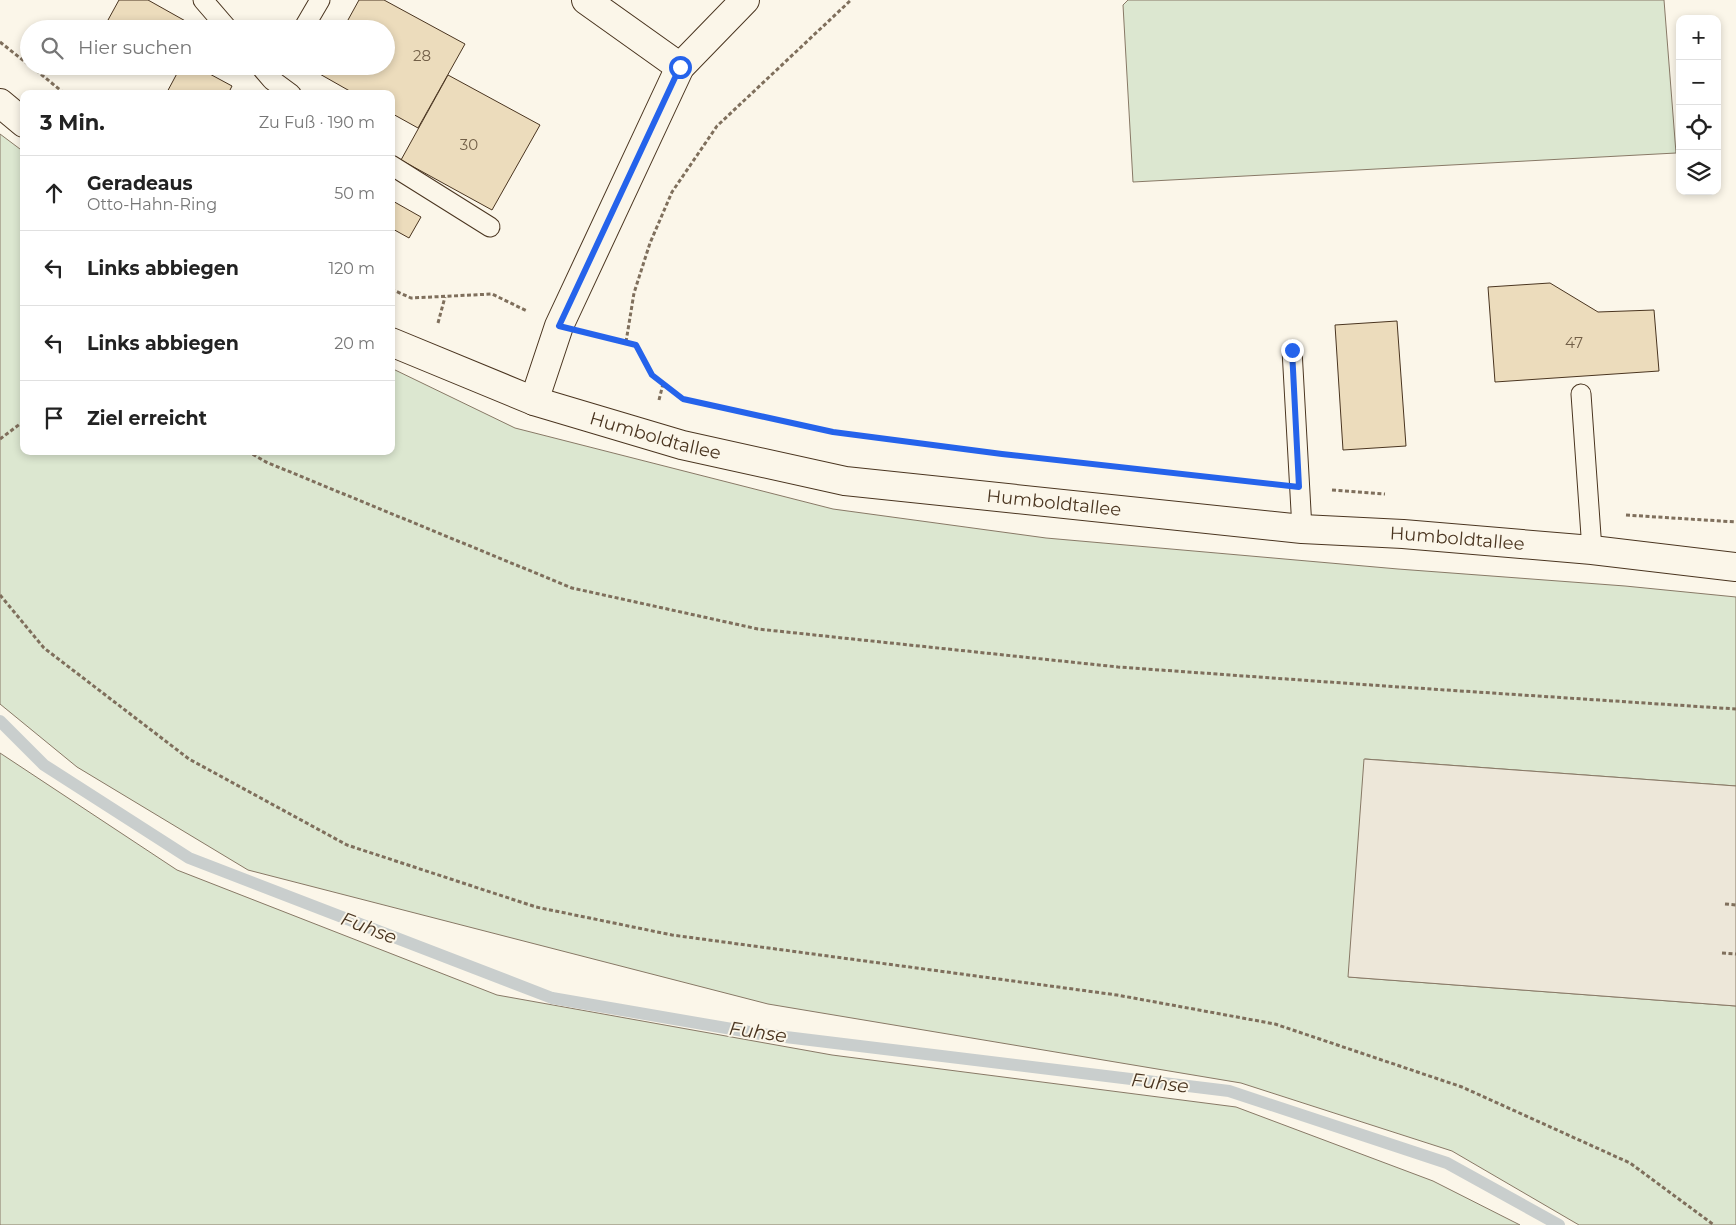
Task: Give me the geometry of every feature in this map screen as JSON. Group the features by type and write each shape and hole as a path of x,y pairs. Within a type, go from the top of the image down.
{"street":[{"path":"586,0 680,67"},
{"path":"534,401 559,326 680,67 745,0"},
{"path":"0,103 20,120"},
{"name":"Humboldtallee","path":"395,344 534,401 682,445 845,481 1302,529 1403,534 1592,550 1736,567"}],"lane":[{"path":"203,0 220,20"},
{"path":"308,20 320,0"},
{"path":"275,75 288,90"},
{"path":"395,168 490,227"},
{"path":"1292,350 1302,529"},
{"path":"1581,394 1592,550"}],"path":[{"path":"626,342 634,293 650,243 672,192 717,126 851,0"},
{"path":"0,42 20,58"},
{"path":"41,75 60,90"},
{"path":"395,291 411,298 492,294 559,326 636,345 652,375 683,399 833,432 1002,454 1299,487 1386,494"},
{"path":"0,439 20,424"},
{"path":"253,455 266,462 572,588 758,629 1118,666 1736,709"},
{"path":"1590,513 1736,522"},
{"path":"0,595 44,648 189,759 347,845 536,907 672,936 1117,995 1275,1024 1462,1087 1630,1163 1714,1225"},
{"path":"1725,904 1736,905"},
{"path":"1722,953 1736,954"}],"green space":[{"path":"1128,0 1664,0 1676,153 1133,182 1123,5"},
{"path":"0,134 20,149 20,455 395,455 395,370 515,428 833,509 1046,538 1398,569 1625,586 1736,597 1736,786 1365,759 1349,977 1736,1006 1736,1225 1579,1225 1452,1151 1241,1083 768,1004 248,870 77,767 0,704"},
{"path":"0,753 177,870 497,995 832,1055 1236,1107 1433,1181 1520,1225 0,1225"}],"shaded area":[{"path":"1364,759 1736,786 1736,1006 1348,977"}],"building":[{"path":"119,0 148,0 184,20 108,20"},
{"path":"359,0 384,0 465,44 418,128 395,115 395,90 348,90 322,75 395,75 395,20 348,20"},
{"path":"176,75 212,75 232,86 230,90 168,90"},
{"path":"448,75 540,125 492,210 401,160"},
{"path":"395,202 421,217 409,238 395,230"},
{"path":"1550,283 1598,312 1654,310 1659,371 1495,382 1488,287"},
{"path":"1397,321 1406,446 1343,450 1335,325"}],"waterway":[{"name":"Fuhse","path":"0,721 44,765 189,858 552,998 761,1034 1229,1091 1447,1163 1559,1225"}],"route":[{"path":"680,67 559,326 636,345 652,375 683,399 833,432 1002,454 1299,487 1292,350"}]}
